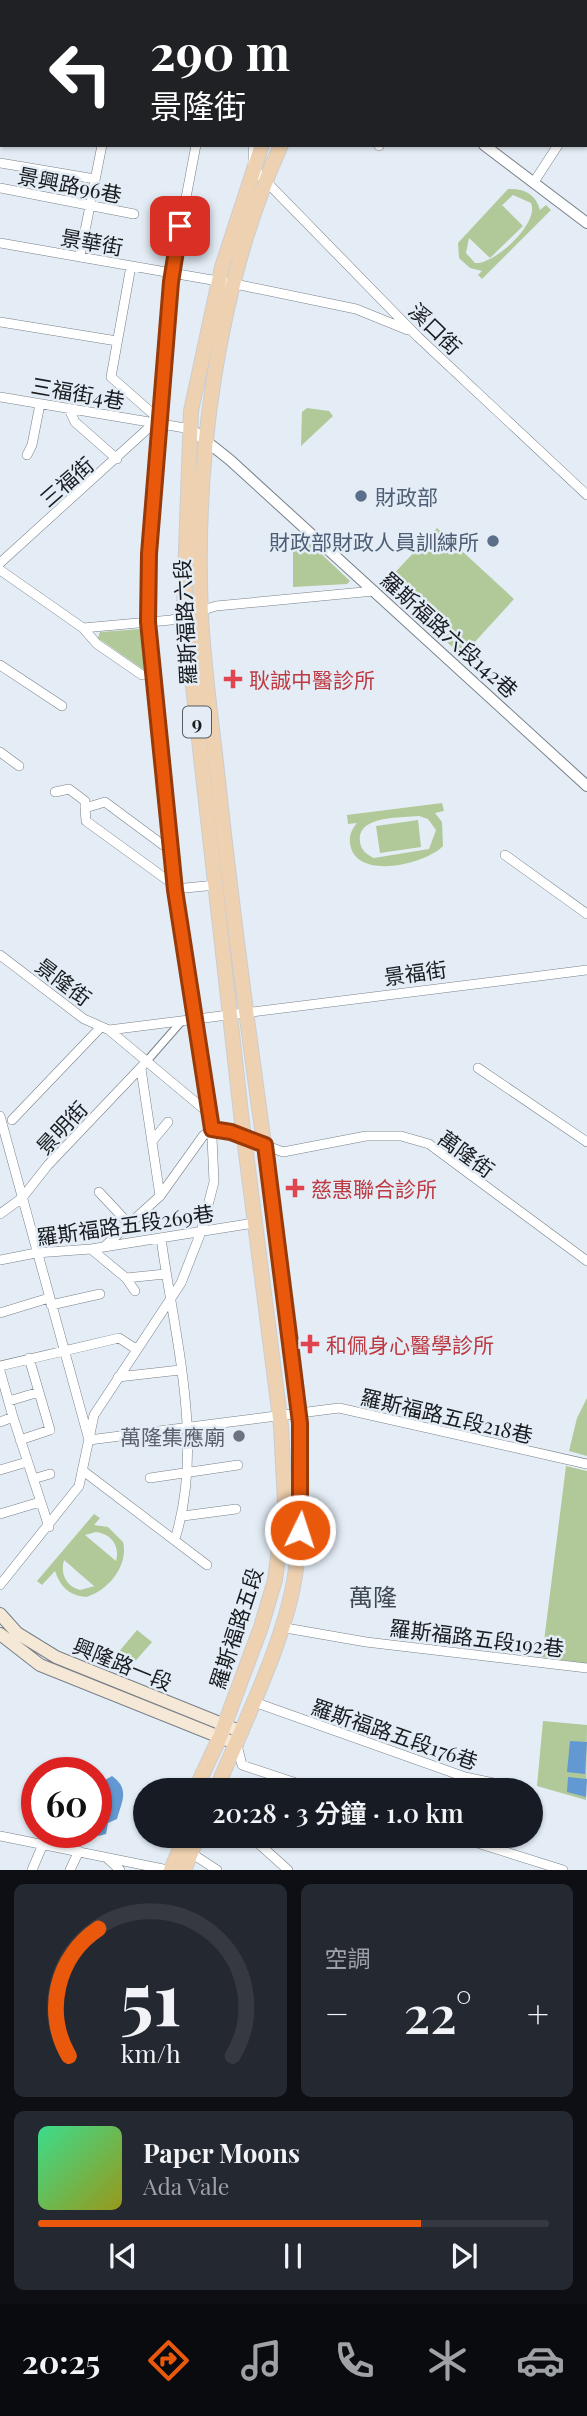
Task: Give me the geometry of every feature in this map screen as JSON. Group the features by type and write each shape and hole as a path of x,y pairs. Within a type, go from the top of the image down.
{"main road":[{"name":"羅斯福路六段","path":"244,1138 185,616 185,522 191,411 219,281 261,147"},
{"name":"羅斯福路六段","path":"265,1145 231,904 201,611 200,525 205,439 235,284 267,179 280,147"},
{"name":"羅斯福路五段","path":"200,1778 222,1731 261,1627 279,1559 285,1502 280,1416 244,1138"},
{"name":"羅斯福路五段","path":"221,1778 254,1702 280,1627 295,1573 302,1508 299,1413 265,1145"},
{"name":"興隆路一段","path":"0,1614 17,1633 56,1657 239,1738"},
{"name":"興隆路一段","path":"0,1634 40,1665 222,1731"},
{"name":"9","path":"209,1778 222,1731"},
{"path":"165,1870 172,1848"},
{"path":"165,1870 178,1848"},
{"path":"184,1870 193,1848"}],"street":[{"path":"80,256 102,147"},
{"path":"0,1586 79,1486 94,1415 181,1283 201,1232 214,1182 211,1115 175,890 151,675 148,622 149,554 173,272 196,147"},
{"path":"253,147 253,168"},
{"path":"487,147 587,223"},
{"path":"534,182 557,147"},
{"path":"0,163 95,178"},
{"name":"溪口街","path":"253,168 267,179 418,337 587,495"},
{"name":"景興路96巷","path":"0,188 134,214"},
{"name":"景華街","path":"0,244 173,272 308,299 373,314 418,337"},
{"path":"131,266 111,377 159,423"},
{"path":"0,322 117,341"},
{"name":"三福街4巷","path":"0,397 191,429"},
{"path":"27,455 32,446 40,404"},
{"path":"69,409 75,422 117,459"},
{"name":"三福街","path":"0,563 159,423"},
{"name":"羅斯福路六段142巷","path":"191,429 374,591 587,786"},
{"path":"0,570 83,628 97,644 142,675 151,675"},
{"path":"83,628 185,616 216,606 374,591"},
{"path":"0,665 62,706"},
{"path":"0,752 19,766"},
{"path":"55,792 69,789 85,801 86,821 170,882 175,890"},
{"path":"86,808 105,802 163,845 171,845"},
{"path":"505,855 587,914"},
{"path":"175,890 216,885"},
{"name":"景隆街","path":"0,955 105,1029 144,1065 211,1115"},
{"name":"景福街","path":"248,1012 587,970"},
{"path":"12,1120 105,1029 248,1012"},
{"path":"160,1196 144,1065 181,1022"},
{"name":"景明街","path":"0,1214 22,1198 48,1165 144,1065"},
{"path":"478,1068 587,1142"},
{"path":"1,1122 89,1440"},
{"path":"153,1140 167,1122"},
{"path":"212,1129 265,1145"},
{"path":"105,1246 160,1196 203,1136 212,1129"},
{"name":"萬隆街","path":"265,1145 283,1152 366,1136 401,1136 429,1144 587,1261"},
{"path":"99,1192 129,1224"},
{"name":"羅斯福路五段269巷","path":"0,1260 36,1253 91,1249 254,1223"},
{"path":"160,1238 180,1370 189,1474 183,1516 175,1539"},
{"path":"91,1249 126,1278 135,1291"},
{"path":"126,1278 165,1274"},
{"path":"0,1313 100,1294"},
{"path":"0,1366 119,1338 136,1349"},
{"path":"20,1440 50,1430 29,1358"},
{"path":"118,1377 180,1370"},
{"path":"0,1371 49,1527"},
{"path":"9,1401 39,1392"},
{"name":"羅斯福路五段218巷","path":"89,1440 340,1408 587,1464"},
{"path":"0,1422 13,1418"},
{"path":"0,1470 27,1462"},
{"path":"150,1478 238,1465"},
{"path":"82,1470 206,1565"},
{"path":"33,1479 50,1474"},
{"path":"0,1514 40,1503"},
{"path":"183,1516 236,1509"},
{"name":"羅斯福路五段192巷","path":"280,1627 366,1642 587,1668"},
{"name":"羅斯福路五段176巷","path":"254,1702 470,1778"},
{"path":"239,1738 242,1765 281,1778"},
{"path":"0,1836 21,1840"},
{"path":"32,1870 41,1848"},
{"path":"64,1848 165,1870"},
{"path":"263,1848 288,1870"},
{"path":"493,1848 563,1870"},
{"path":"70,1870 79,1851"},
{"path":"191,1853 218,1870"},
{"path":"107,1857 120,1870"}],"green space":[{"path":"508,189 528,193 536,200 540,210 546,205 551,210 482,279 478,275 482,271 470,268 459,258 458,243","holes":["513,195 531,203 529,221 514,241 503,250 493,257 483,262 475,263 466,253 469,238 490,258 523,226 502,205"]},
{"path":"307,408 329,411 333,416 301,446 302,412"},
{"path":"437,528 514,599 462,656 384,584"},
{"path":"293,532 298,532 350,581 347,584 293,587"},
{"path":"141,629 144,670 98,638 100,632"},
{"path":"442,803 444,811 435,813 442,822 443,846 421,859 391,866 376,866 354,855 350,837 357,823 348,824 347,815","holes":["419,816 428,819 436,830 429,849 374,858 367,854 360,842 361,833 372,822"]},
{"path":"418,820 421,847 380,853 376,826"},
{"path":"587,1398 587,1456 569,1451 577,1418"},
{"path":"566,1466 587,1471 587,1664 542,1657"},
{"path":"94,1514 100,1518 94,1525 108,1527 123,1542 120,1568 109,1583 94,1594 86,1597 70,1592 60,1582 55,1571 42,1585 37,1581","holes":["96,1532 106,1535 114,1542 117,1550 116,1561 85,1535","64,1560 94,1586 95,1586 80,1590 71,1586 64,1575"]},
{"path":"137,1630 152,1642 131,1666 117,1654"},
{"path":"543,1721 587,1725 586,1800 543,1788 543,1778 538,1778"}],"water":[{"path":"570,1741 587,1742 585,1774 567,1772"},
{"path":"112,1776 123,1791 117,1819 112,1821"},
{"path":"568,1777 587,1779 586,1797 567,1792"}],"place":[{"name":"財政部","path":"361,496"},
{"name":"財政部財政人員訓練所","path":"493,541"},
{"name":"耿誠中醫診所","path":"233,679"},
{"name":"慈惠聯合診所","path":"295,1188"},
{"name":"和佩身心醫學診所","path":"310,1344"},
{"name":"萬隆集應廟","path":"239,1436"}],"district":[{"name":"萬隆","path":"373,1596"}],"route":[{"path":"180,226 171,282 149,554 148,622 153,692 175,890 212,1129 231,1132 265,1145 300,1423 300,1530"}]}
